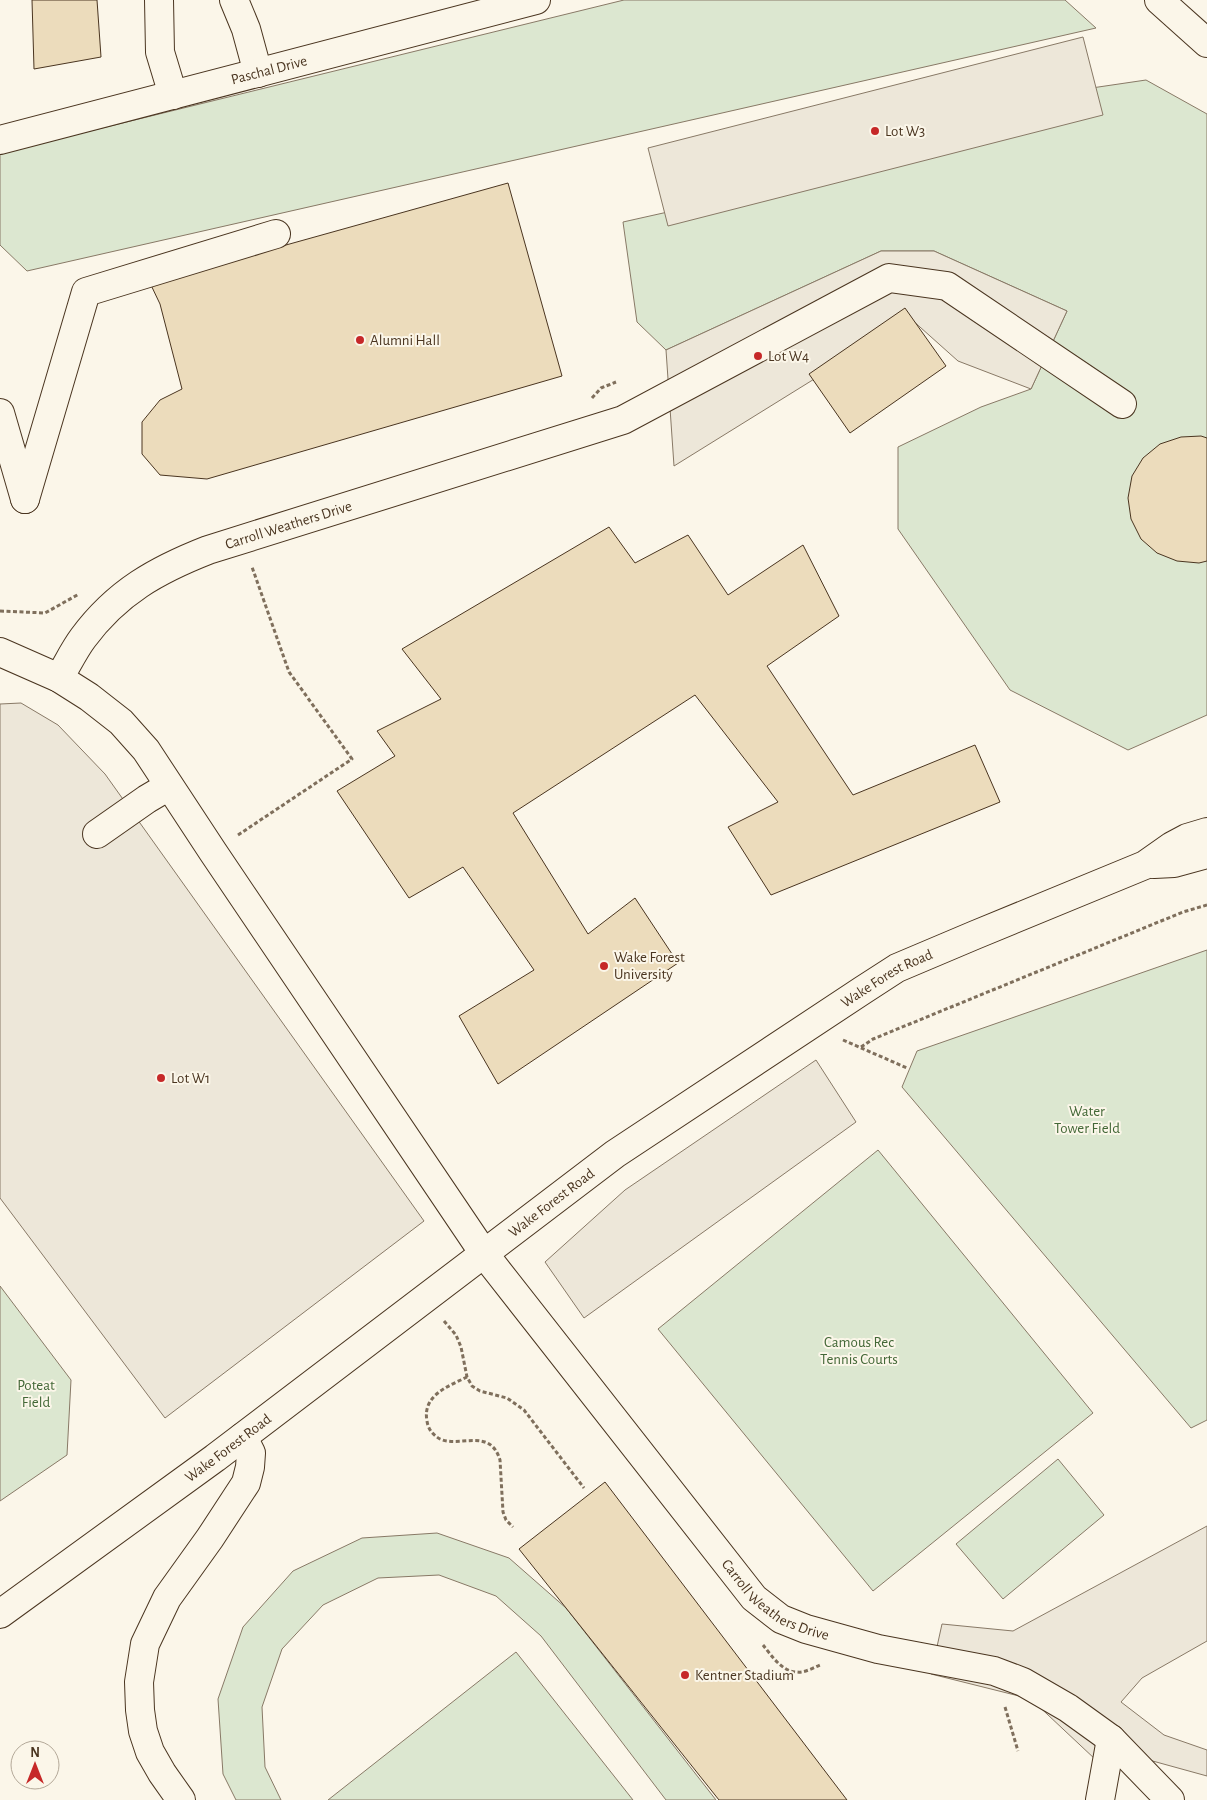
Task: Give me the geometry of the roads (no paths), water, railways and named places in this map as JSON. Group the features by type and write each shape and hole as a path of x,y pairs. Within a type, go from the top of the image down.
{"street":[{"path":"159,0 160,52 173,95"},
{"path":"234,0 246,29 258,73"},
{"name":"Paschal Drive","path":"0,140 536,0"},
{"path":"1158,0 1207,43"},
{"path":"0,413 25,499 86,292 276,234"},
{"name":"Carroll Weathers Drive","path":"1122,404 947,286 889,278 623,420 208,550 170,565 138,584 110,607 83,638 59,678 89,697 121,722 146,750 485,1255 754,1598 781,1618 806,1629 914,1657 994,1671 1048,1695 1086,1720 1111,1740 1170,1800"},
{"path":"0,652 59,678"},
{"path":"96,834 169,786"},
{"name":"Wake Forest Road","path":"0,1614 243,1437 616,1154 897,968 1145,865 1187,838 1207,832"},
{"name":"Wake Forest Road","path":"1145,865 1174,863 1207,854"},
{"path":"181,1800 150,1752 143,1731 139,1682 145,1644 167,1598 246,1483 251,1453 243,1437"},
{"path":"1100,1800 1111,1740"}],"place":[{"name":"Lot W3","path":"875,131"},
{"name":"Alumni Hall","path":"360,340"},
{"name":"Lot W4","path":"758,356"},
{"name":"Wake Forest University","path":"604,966"},
{"name":"Lot W1","path":"161,1078"},
{"name":"Kentner Stadium","path":"685,1675"}],"park label":[{"name":"Water Tower Field","path":"1087,1120"},
{"name":"Camous Rec Tennis Courts","path":"859,1350"},
{"name":"Poteat Field","path":"36,1394"}]}
